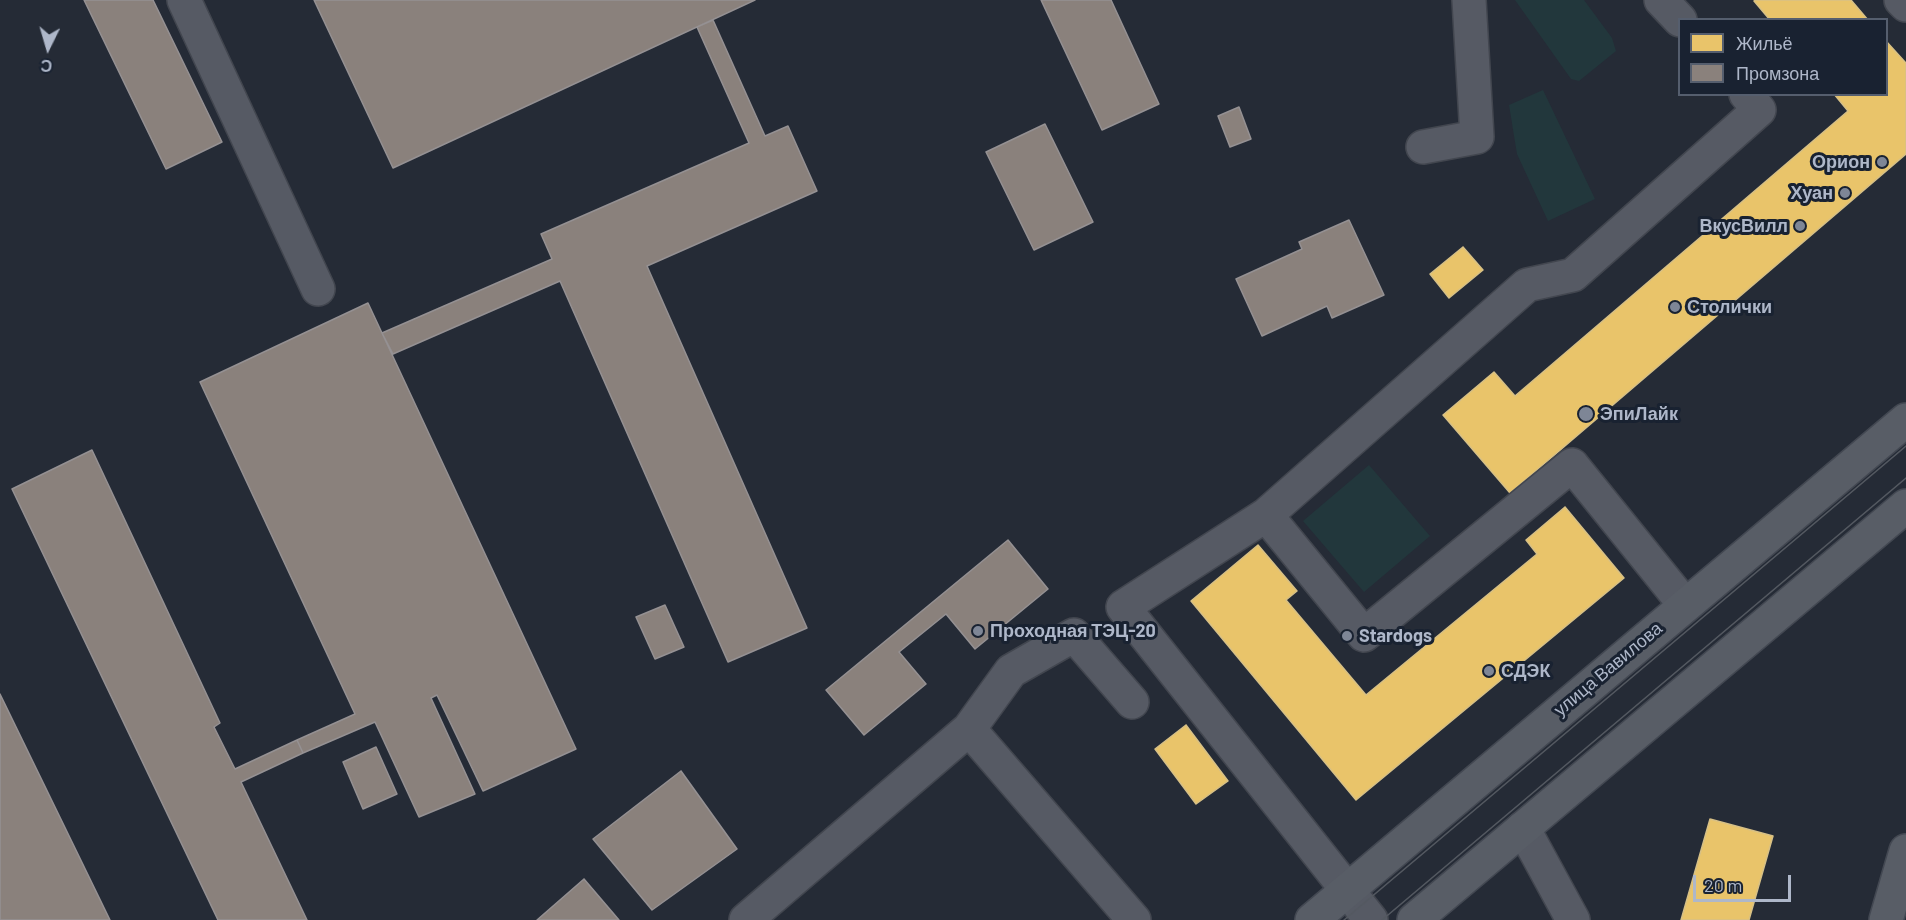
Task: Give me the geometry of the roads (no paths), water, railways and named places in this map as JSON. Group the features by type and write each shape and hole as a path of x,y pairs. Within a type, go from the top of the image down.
{"main road":[{"name":"улица Вавилова","path":"1312,920 1906,420"},
{"path":"1414,920 1906,506"},
{"path":"1872,534 1906,527"},
{"path":"1894,904 1906,850"}],"lane":[{"path":"184,0 318,289"},
{"path":"1423,147 1477,137 1469,0"},
{"path":"1661,0 1678,18"},
{"path":"1901,0 1906,5"},
{"path":"1371,920 1123,607 1266,515 1527,285 1573,274 1759,110 1748,96"},
{"path":"1266,515 1364,635 1572,465 1685,605"},
{"path":"746,920 969,729 1011,671 1074,635 1132,702"},
{"path":"969,729 1134,920"},
{"path":"1523,828 1573,920"}],"tram line":[{"path":"1344,920 1906,446"},
{"path":"1382,920 1906,478"}],"place":[{"name":"Орион","path":"1882,162"},
{"name":"Хуан","path":"1845,193"},
{"name":"ВкусВилл","path":"1800,226"},
{"name":"Столички","path":"1675,307"},
{"name":"ЭпиЛайк","path":"1586,414"},
{"name":"Проходная ТЭЦ-20","path":"978,631"},
{"name":"Stardogs","path":"1347,636"},
{"name":"СДЭК","path":"1489,671"}]}
